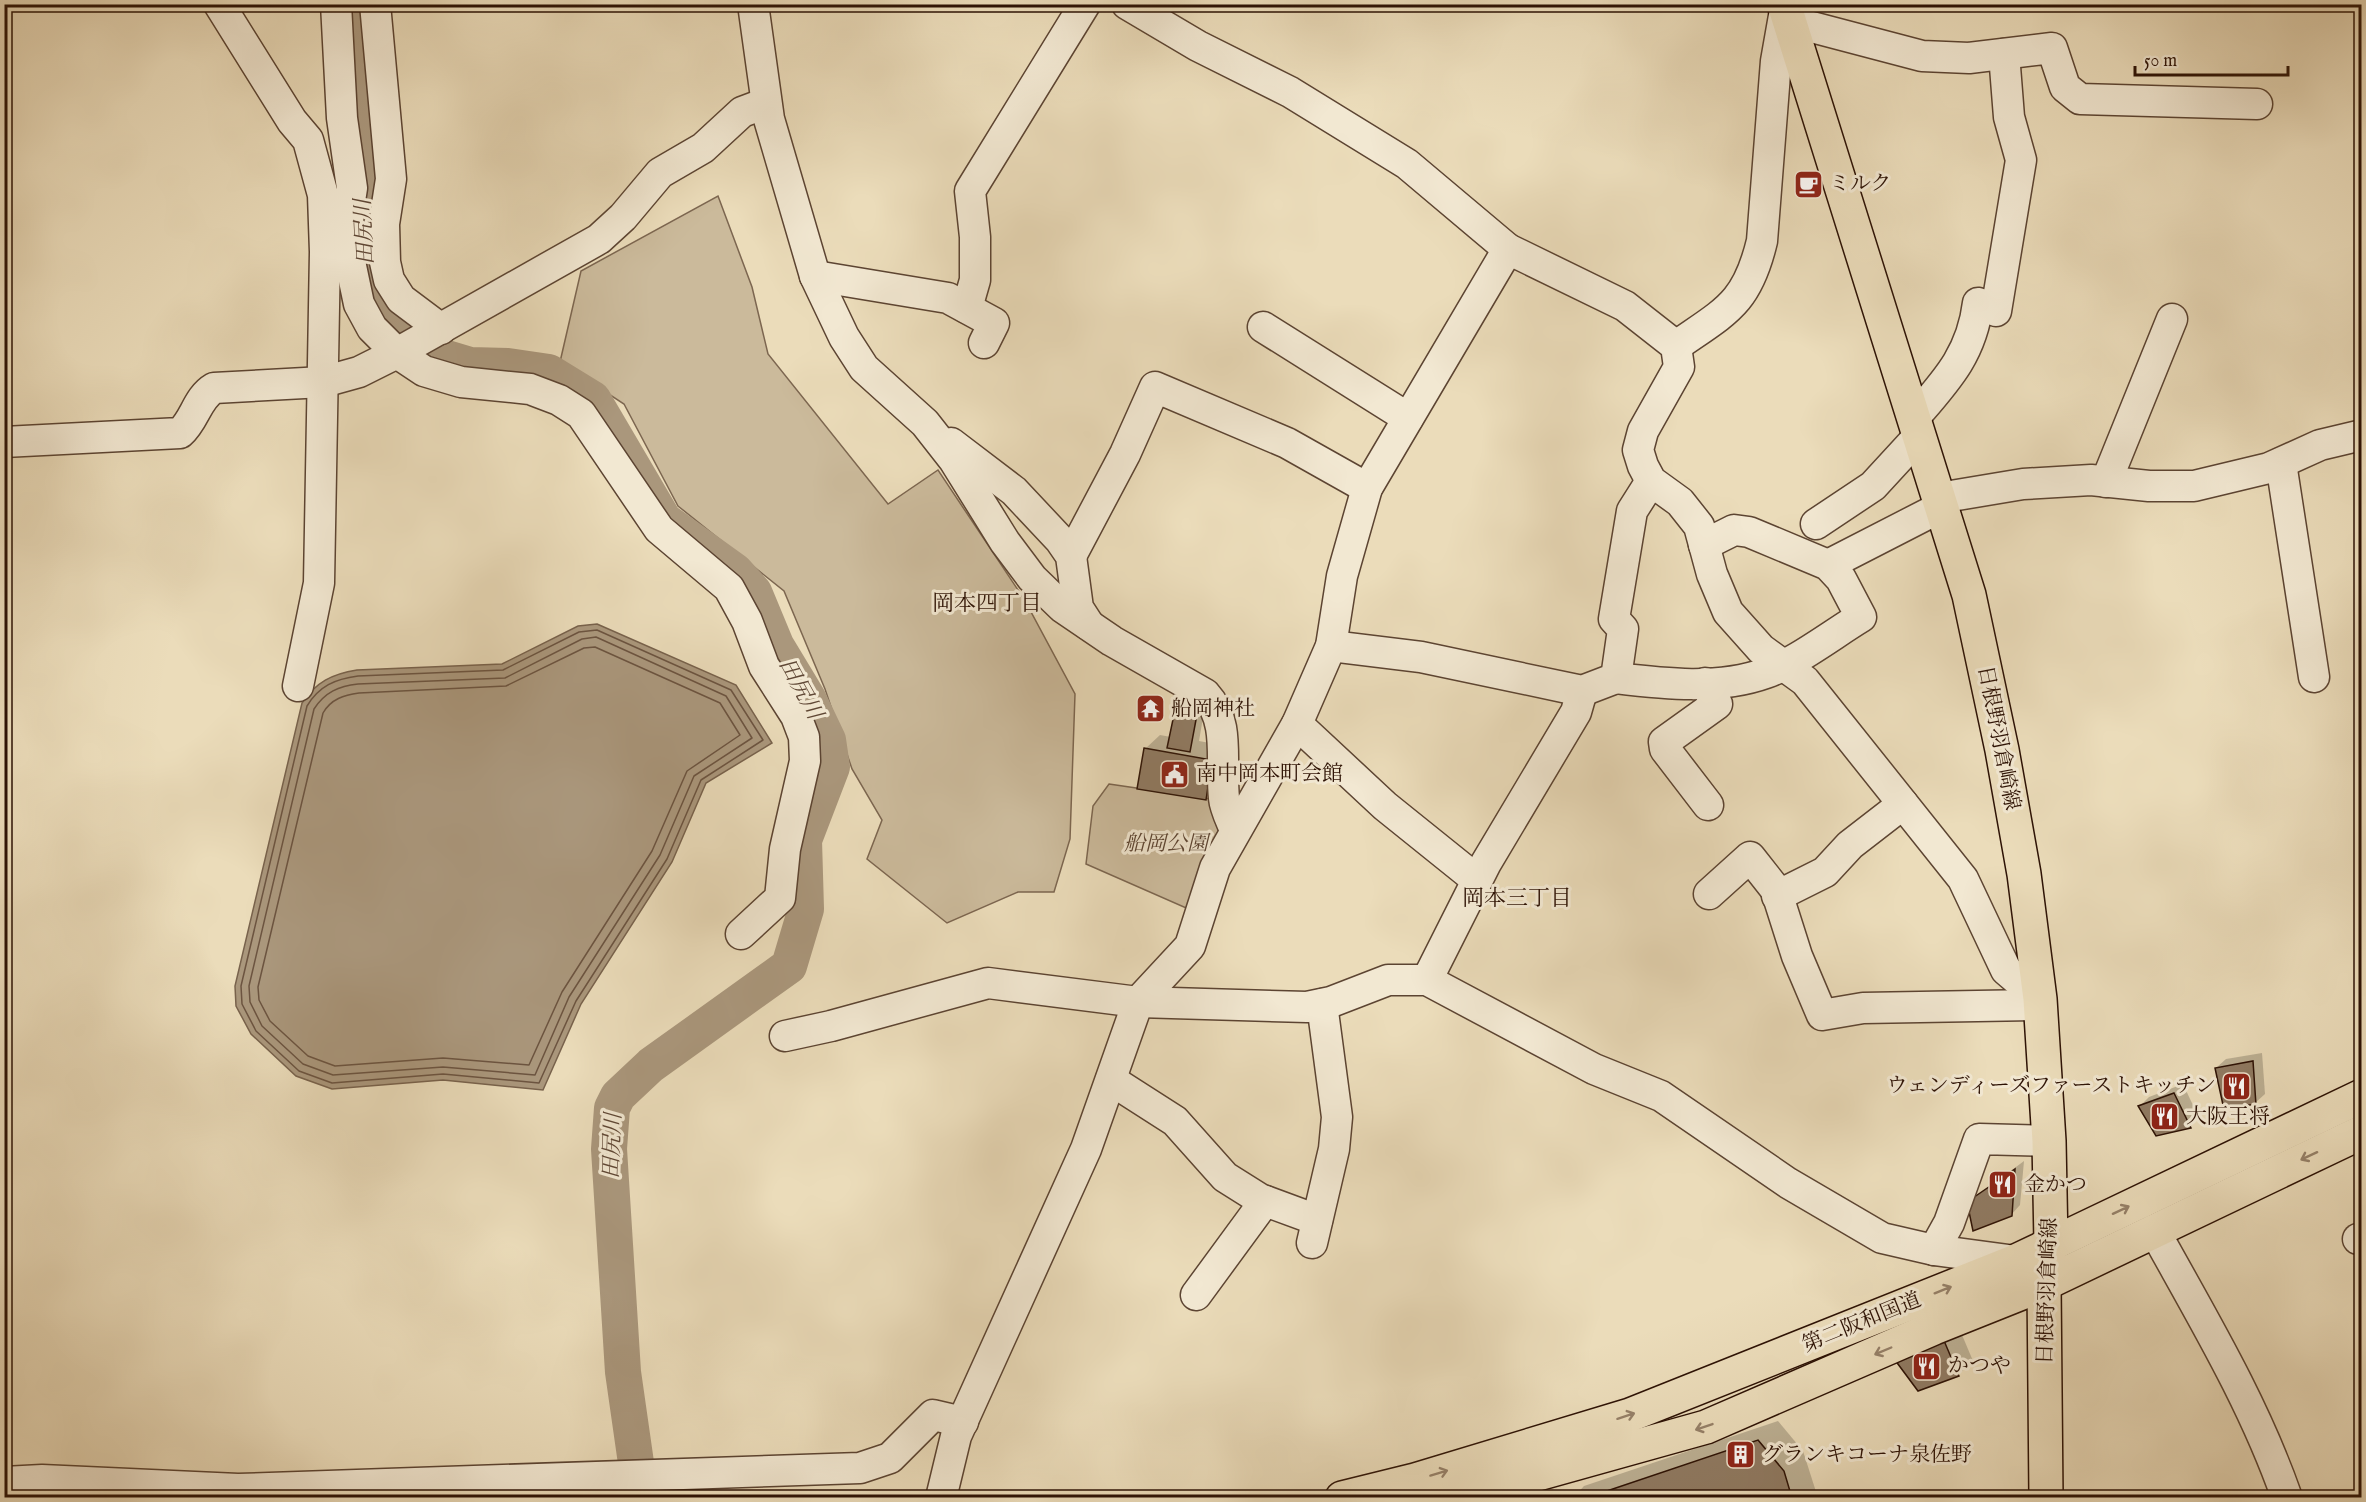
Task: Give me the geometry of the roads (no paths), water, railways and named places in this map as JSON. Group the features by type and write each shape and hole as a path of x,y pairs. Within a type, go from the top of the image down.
{"main road":[{"name":"日根野羽倉崎線","path":"1786,12 1969,595 2002,750 2024,874 2040,1002 2049,1141 2051,1244 2044,1284 2046,1497"},
{"name":"第二阪和国道","path":"1342,1497 1414,1480 1630,1415 2016,1261 2361,1096"},
{"name":"第二阪和国道","path":"1452,1497 1706,1427 1934,1328 2044,1284 2361,1132"}],"street":[{"path":"219,4 292,121 308,140 323,195 319,583 298,686"},
{"path":"336,4 342,118 352,188 348,214 351,266 358,304 372,328 397,354 424,371 460,382 530,389 559,400 581,414 659,529 729,588 747,621 764,666 796,716 804,737 805,760 784,849 780,898 741,934"},
{"path":"375,4 391,179 384,224 385,262 389,280 401,299 441,329"},
{"path":"753,4 766,103 815,276 844,337 864,368 925,423 1014,490 1041,518 1071,556 1078,608 1089,626"},
{"path":"967,308 975,280 975,237 970,191 1085,4"},
{"path":"1126,4 1198,46 1290,92 1407,164 1508,249 1625,306 1676,346 1679,367 1643,431 1638,450 1643,466 1652,481 1680,502 1699,526 1728,612 1761,650 1805,681 1963,879 2006,970 2040,1002"},
{"path":"1676,346 1728,310 1748,287 1756,268 1761,241 1776,61 1786,12 1922,56 1969,58 2052,48 2065,87 2080,99 2257,104"},
{"path":"1816,524 1872,486 1916,427 1967,347 1975,329 1978,303 1996,311 2021,160 2009,117 2004,54"},
{"path":"4,442 180,433 187,427 204,393 214,388 322,382 359,372 397,354 599,239 623,217 660,173 703,148 742,112 766,103"},
{"path":"941,1497 956,1436 1086,1149 1138,1002 1190,946 1215,868 1297,724 1331,646 1342,576 1367,488 1508,249"},
{"path":"815,276 948,298 994,323 984,343"},
{"path":"2106,482 2172,319"},
{"path":"1263,327 1408,418"},
{"path":"1071,556 1125,454 1155,387 1287,443 1367,488"},
{"path":"925,423 954,460 1005,542 1032,578 1062,607 1089,626 1205,694 1216,706 1221,722 1224,801 1235,830"},
{"path":"1828,565 1940,503 2023,484 2106,482 2194,486 2232,479 2281,463 2320,445 2361,435"},
{"path":"2281,463 2314,677"},
{"path":"1616,678 1623,629 1614,619 1632,511 1652,481"},
{"path":"1331,646 1421,657 1582,690 1616,678 1661,684 1705,683 1766,673 1861,617 1841,579 1828,565 1749,531 1734,530 1704,545"},
{"path":"1705,683 1717,704 1664,742 1665,749 1708,805"},
{"path":"1427,980 1477,880 1576,712 1582,690"},
{"path":"1297,724 1385,806 1477,880"},
{"path":"1777,896 1825,872 1850,846 1903,804"},
{"path":"1708,894 1750,856 1777,896 1797,956 1822,1015 1863,1008 2040,1002"},
{"path":"784,1036 831,1026 988,983 1138,1002 1307,1007 1322,1004 1388,980 1427,980 1594,1069 1660,1096 1788,1184 1882,1238 1934,1250 2016,1261"},
{"path":"1111,1080 1175,1121 1226,1177 1315,1232 1334,1149 1337,1117 1322,1004"},
{"path":"1934,1250 1949,1223 1979,1139 2049,1141"},
{"path":"1196,1294 1265,1201"},
{"path":"2154,1230 2239,1384 2274,1458 2287,1497"},
{"path":"4,1482 42,1480 238,1489 860,1468 890,1458 933,1414 963,1422"}],"water":[{"path":"597,624 736,685 772,743 706,783 672,862 581,1004 543,1090 443,1080 332,1089 296,1076 251,1034 236,1006 235,986 302,703 319,684 340,674 357,670 502,664 578,626"}],"waterway":[{"name":"田尻川","path":"358,4 364,267 377,305 416,346 430,353 470,365 508,366 549,372 593,399 664,520 735,571 754,592 776,645 808,698 828,740 832,767 804,840 806,909 789,966 651,1065 618,1096 612,1108 609,1149 623,1372 641,1498"}],"place":[{"name":"ミルク","path":"1808,184"},
{"name":"船岡神社","path":"1150,709"},
{"name":"南中岡本町会館","path":"1175,774"},
{"name":"ウェンディーズファーストキッチン","path":"2237,1086"},
{"name":"大阪王将","path":"2165,1117"},
{"name":"金かつ","path":"2003,1185"},
{"name":"かつや","path":"1927,1366"},
{"name":"グランキコーナ泉佐野","path":"1741,1455"}],"district":[{"name":"岡本四丁目","path":"987,604"},
{"name":"岡本三丁目","path":"1517,899"}],"park label":[{"name":"船岡公園","path":"1166,844"}]}
